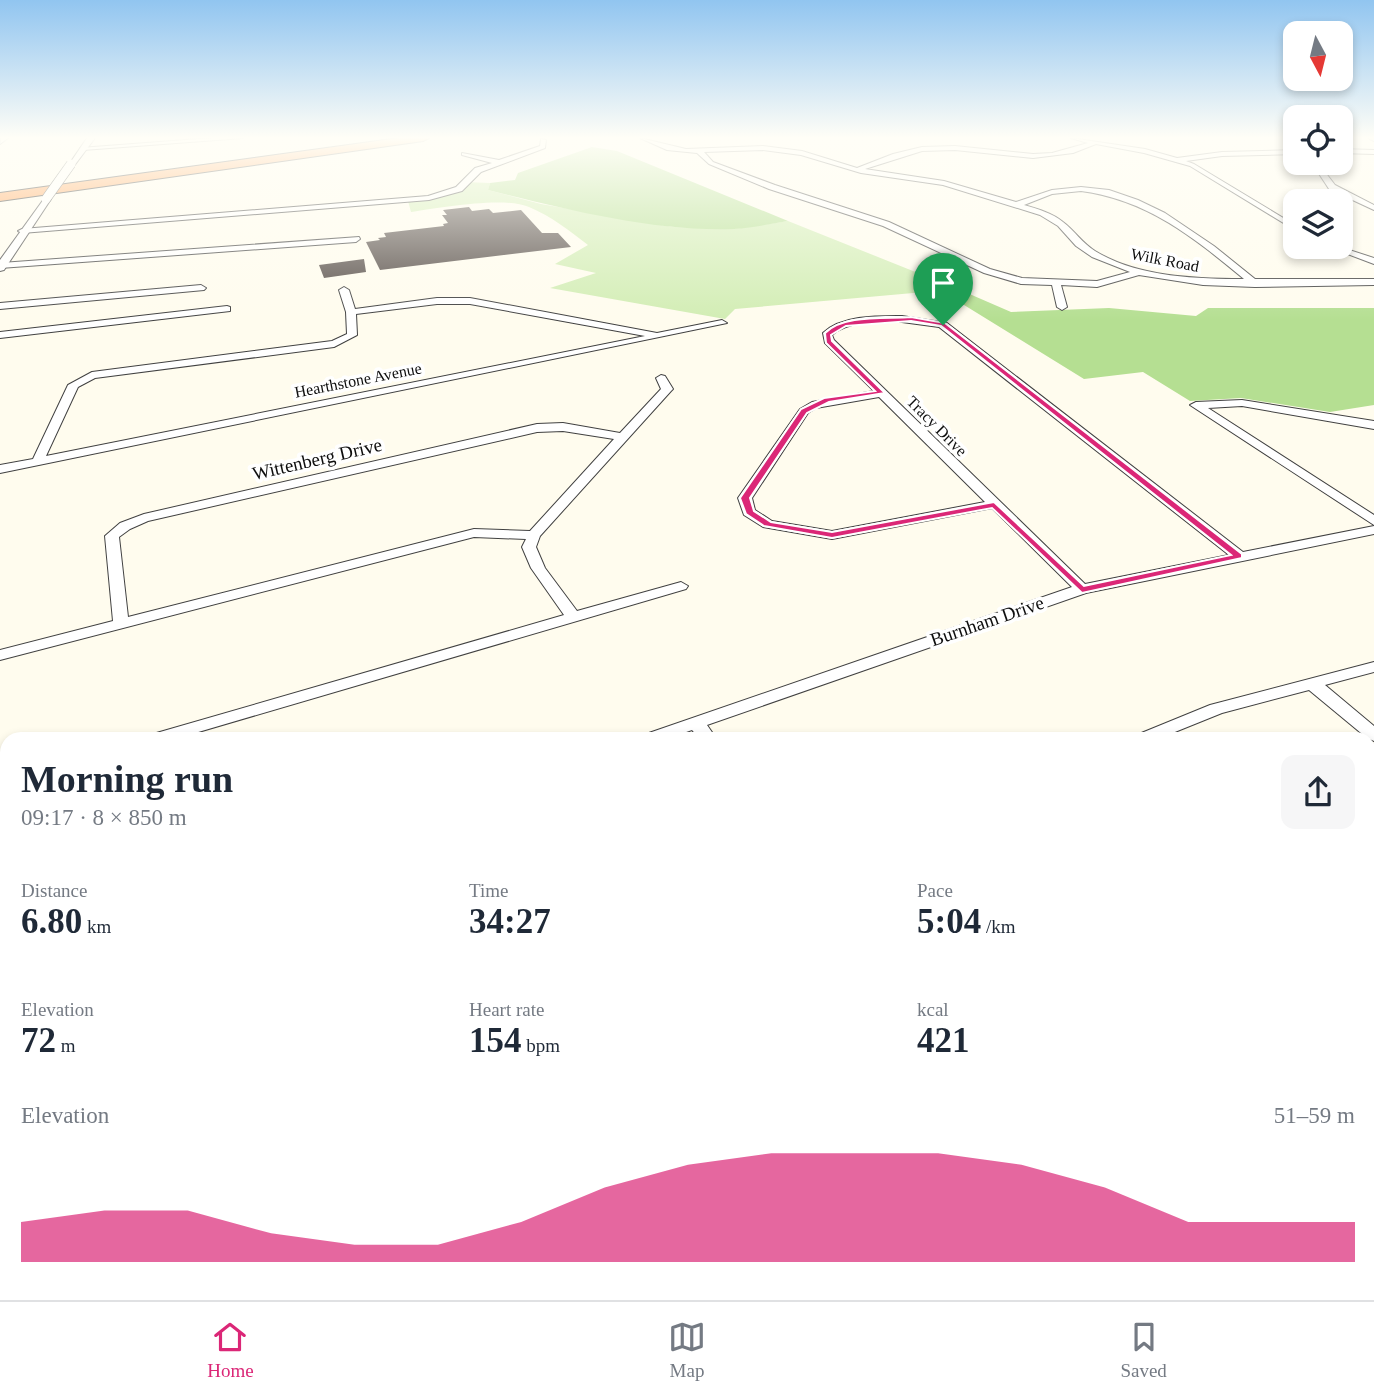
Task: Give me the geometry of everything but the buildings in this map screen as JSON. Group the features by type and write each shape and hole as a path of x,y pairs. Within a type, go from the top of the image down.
{"street":[{"path":"46,199 4,253 1,267 356,239"},
{"path":"22,231 422,199"},
{"path":"808,199 886,224 987,271 1021,281 1097,284 1139,272"},
{"name":"Wilk Road","path":"996,199 1043,213 1061,224 1079,244 1095,255 1139,272 1203,282 1374,282"},
{"path":"1017,205 1038,199"},
{"path":"1129,199 1203,242 1255,284"},
{"path":"1249,199 1283,220"},
{"path":"1355,199 1374,208"},
{"path":"1353,254 1374,261"},
{"path":"1056,284 1062,307"},
{"path":"0,306 201,288"},
{"path":"38,461 73,386 81,379 92,375 334,344 352,335 351,312 344,290"},
{"path":"351,312 470,301 660,335"},
{"path":"0,335 227,309"},
{"name":"Tracy Drive","path":"1082,589 829,341 827,335 834,328 845,324 889,320 928,320 943,325 1239,556"},
{"name":"Hearthstone Avenue","path":"0,469 722,323"},
{"path":"574,618 538,568 529,547 534,535 667,388 661,378"},
{"path":"881,393 827,400 804,411 745,498 750,512 768,524 832,535 994,504"},
{"path":"1374,425 1242,404 1196,405 1374,520"},
{"name":"Wittenberg Drive","path":"121,623 112,536 125,526 144,518 537,428 563,427 621,437"},
{"name":"Burnham Drive","path":"670,732 1082,589 1374,530"},
{"path":"0,655 474,533 534,535"},
{"path":"180,732 681,586"},
{"path":"1160,732 1216,709 1374,667"},
{"path":"1312,683 1370,732"},
{"path":"696,723 703,732"}],"green space":[{"path":"419,199 521,199 673,227 735,229 788,221 958,289 735,309 725,319 550,288 596,273 555,264 588,245 529,207 504,203 471,204 411,212 408,201"},
{"path":"525,199 733,199 788,221 734,229 704,229 641,223"},
{"path":"958,289 1011,312 1109,308 1196,316 1208,308 1374,308 1374,405 1330,412 1241,398 1190,401 1143,372 1084,379 943,292"}],"route":[{"path":"911,319 928,320 943,325 1239,556 1122,583 1082,589 994,504 832,535 768,524 750,512 745,498 804,411 827,400 881,393 829,341 827,335 834,328 845,324 911,319"}]}
